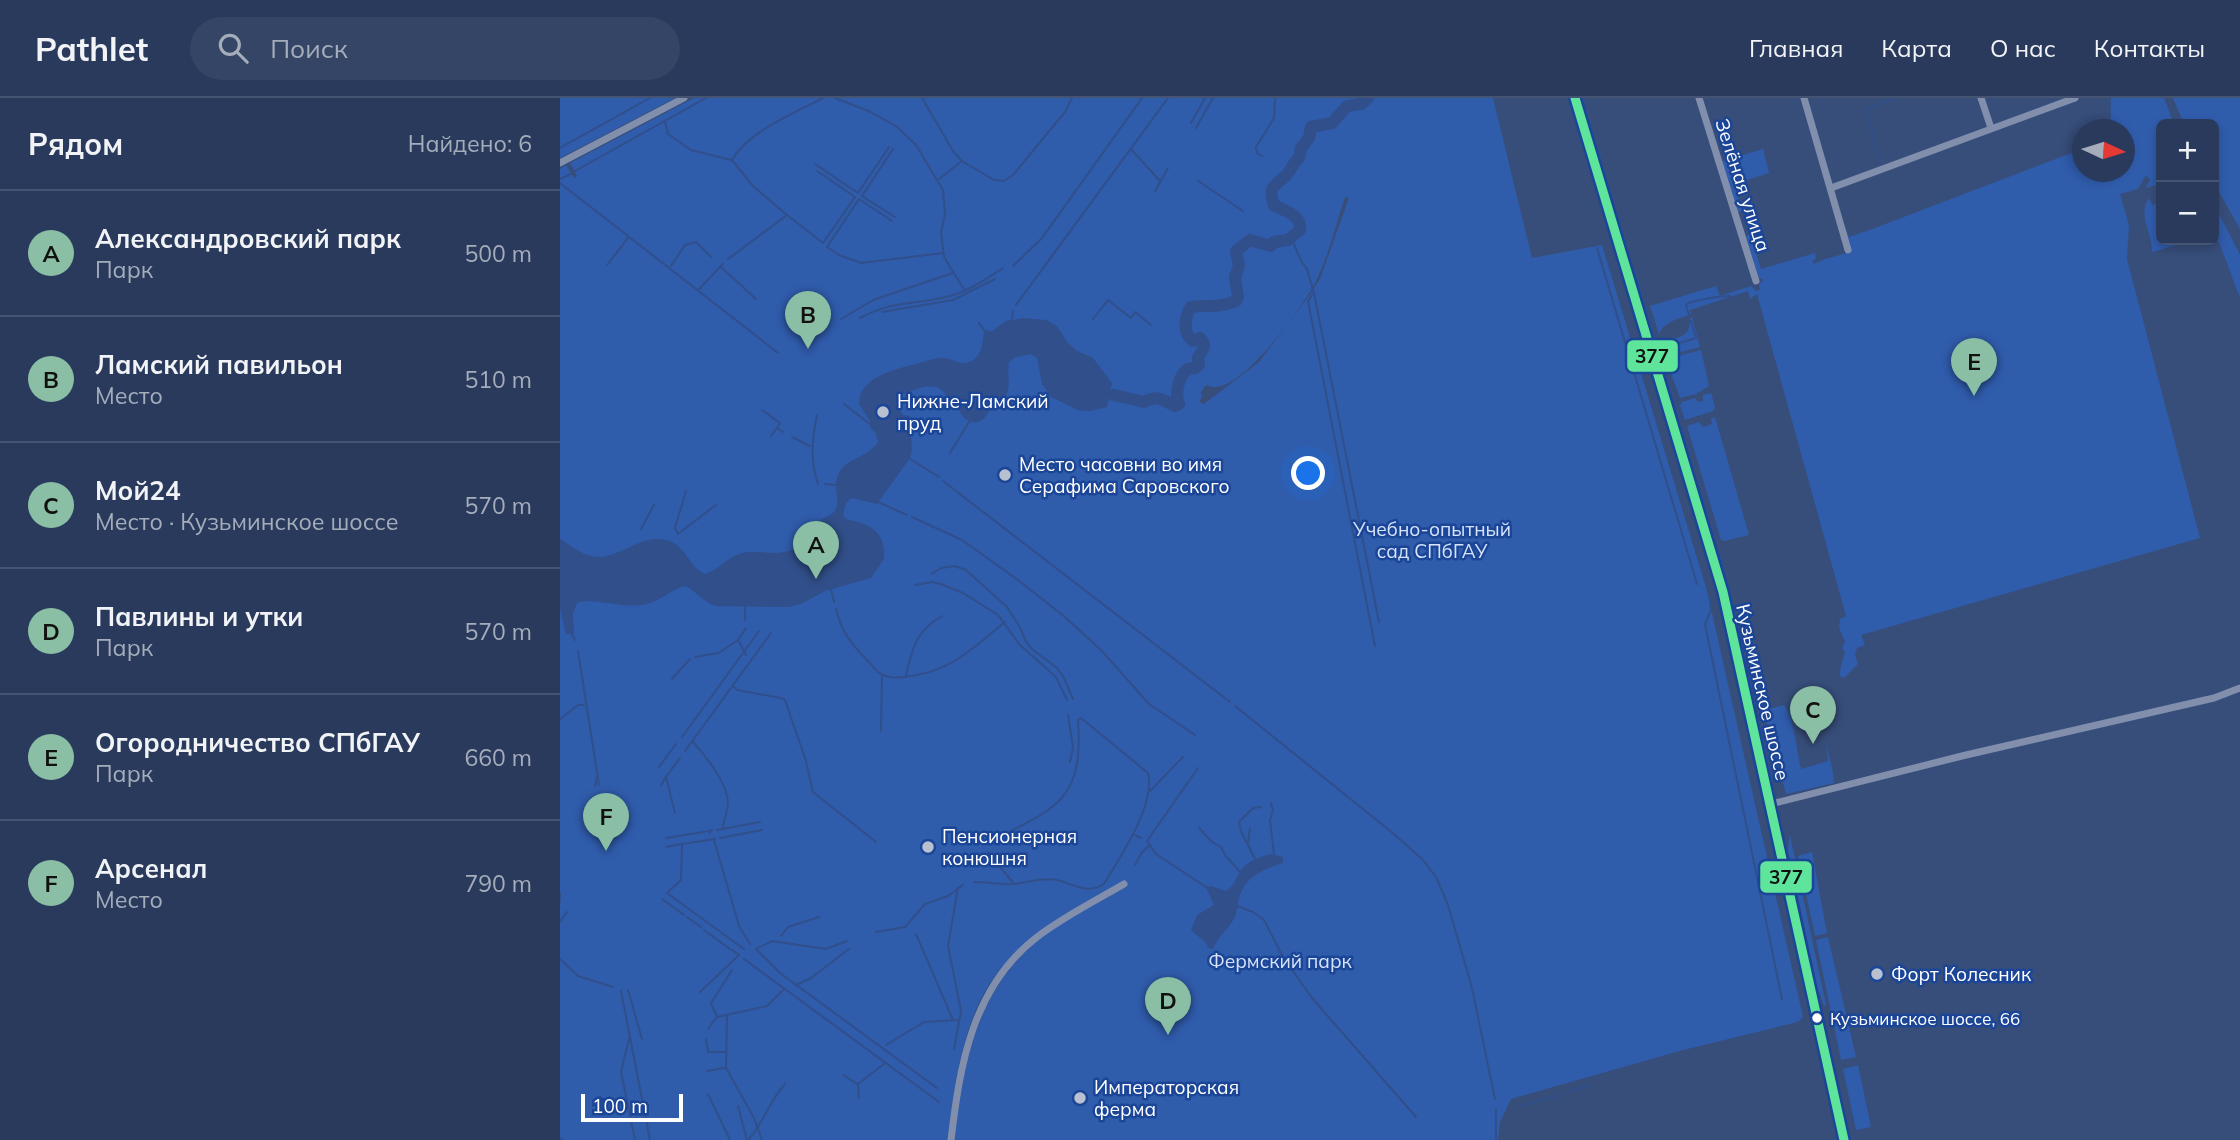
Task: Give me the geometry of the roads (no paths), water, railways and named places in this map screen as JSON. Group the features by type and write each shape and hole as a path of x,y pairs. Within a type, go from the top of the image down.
{"main road":[{"name":"Кузьминское шоссе","path":"1575,98 1714,559 1771,803 1844,1140"}],"street":[{"path":"560,163 684,98"},
{"name":"Зелёная улица","path":"1699,98 1756,281"},
{"path":"1804,98 1848,250"},
{"path":"1981,98 1991,128"},
{"path":"1830,188 2075,98"},
{"path":"1771,803 2214,698 2240,688"},
{"path":"951,1140 967,1046 980,1010 997,978 1024,948 1039,936 1124,884"}],"waterway":[{"path":"560,148 650,98"},
{"path":"575,171 706,98"},
{"path":"787,215 753,186 732,160 739,150 760,132 823,98"},
{"path":"835,98 871,112 897,127 916,145 943,190 945,215 941,232 944,257 965,291"},
{"path":"922,98 953,151 962,161 939,179"},
{"path":"962,161 994,180 1004,181 1013,175 1065,112 1072,98"},
{"path":"1013,266 1042,238 1142,98"},
{"path":"1016,305 1168,98"},
{"path":"1191,123 1205,98"},
{"path":"1196,128 1213,98"},
{"path":"1262,156 1257,153 1256,147 1274,118 1275,98"},
{"path":"1114,395 1144,402 1157,398 1175,406 1179,404 1177,391 1180,380 1188,369 1199,365 1198,358 1204,346 1200,338 1193,341 1187,334 1186,320 1191,307 1218,306 1236,301 1238,297 1235,277 1239,266 1236,251 1250,240 1271,246 1274,242 1288,240 1300,230 1295,217 1274,205 1273,189 1299,158 1301,148 1309,138 1311,127 1332,123 1347,106 1361,104 1368,98"},
{"path":"1583,98 1588,115"},
{"path":"1880,163 1866,110 1893,98"},
{"path":"2110,98 2110,119"},
{"path":"1589,120 1601,158"},
{"path":"665,122 668,134 691,150 731,160"},
{"path":"815,164 858,193 889,147"},
{"path":"893,149 862,196 895,217"},
{"path":"1131,149 1160,181"},
{"path":"1603,166 1614,204"},
{"path":"1155,191 1168,168"},
{"path":"728,259 787,215 823,243 855,197 817,171"},
{"path":"560,179 571,174"},
{"path":"1198,181 1243,211"},
{"path":"560,183 778,353"},
{"path":"892,221 859,199 827,247 839,255 861,263 943,253"},
{"path":"1617,212 1621,225"},
{"path":"1622,231 1627,247"},
{"path":"1291,237 1307,269 1314,293 1379,622"},
{"path":"607,265 628,238"},
{"path":"671,266 685,245 696,242 711,257"},
{"path":"1597,248 1697,584"},
{"path":"699,289 723,264"},
{"path":"721,267 756,299"},
{"path":"860,318 883,308 957,294 1003,268"},
{"path":"1635,270 1642,295"},
{"path":"841,319 873,300 953,273"},
{"path":"882,312 953,300 995,279"},
{"path":"1313,294 1308,301 1375,646"},
{"path":"1689,315 1686,306 1688,303 1730,296"},
{"path":"1093,319 1108,300 1131,318 1135,312 1151,325"},
{"path":"1644,300 1655,338"},
{"path":"1012,319 1013,311"},
{"path":"1670,346 1696,338 1691,321"},
{"path":"979,323 984,330"},
{"path":"1657,343 1661,356"},
{"path":"1662,361 1674,400"},
{"path":"844,404 870,424"},
{"path":"1676,405 1681,421"},
{"path":"762,410 780,423 777,428 783,432"},
{"path":"817,415 813,450 818,484"},
{"path":"903,416 909,417"},
{"path":"950,453 969,422"},
{"path":"1683,428 1691,457"},
{"path":"771,436 776,429"},
{"path":"792,437 810,446"},
{"path":"910,459 939,477"},
{"path":"1693,462 1694,468"},
{"path":"1698,480 1700,485"},
{"path":"943,481 1230,702"},
{"path":"825,484 835,485"},
{"path":"1701,490 1709,518"},
{"path":"686,491 675,528 678,534 716,505"},
{"path":"878,502 907,515"},
{"path":"641,529 654,505"},
{"path":"912,517 962,540 1018,580 1102,651 1149,704 1195,735"},
{"path":"1711,523 1716,541"},
{"path":"1719,550 1726,577"},
{"path":"932,574 941,568 955,566 966,570 1007,607 1032,649 1057,668 1073,699"},
{"path":"915,585 932,582 941,584 963,593 998,615 1020,645 1056,677 1067,700"},
{"path":"1728,585 1729,590"},
{"path":"831,589 834,602"},
{"path":"1731,598 1755,702"},
{"path":"1710,599 1711,610 1705,624 1782,999"},
{"path":"745,606 745,620"},
{"path":"836,609 852,644 878,672 893,677 920,675 947,665 1005,622"},
{"path":"906,675 916,641 926,628 942,616"},
{"path":"746,628 738,640 746,655"},
{"path":"682,737 759,631"},
{"path":"685,751 771,633"},
{"path":"572,635 575,640"},
{"path":"695,657 719,653 738,640"},
{"path":"578,651 599,785"},
{"path":"672,679 690,659"},
{"path":"881,731 882,676"},
{"path":"733,686 737,690 785,700 806,761 813,792 876,842"},
{"path":"560,719 578,705 584,705"},
{"path":"1235,706 1394,834 1422,859 1436,877 1448,905 1472,988 1495,1099"},
{"path":"1757,712 1773,783"},
{"path":"1068,715 1073,747 1070,762"},
{"path":"974,882 1008,884 1052,879 1086,889 1104,884 1142,815 1147,800 1148,773 1081,718 1078,720 1079,748 1076,770 1060,800 1047,811 988,843"},
{"path":"692,741 714,769 727,794 728,805 722,829"},
{"path":"659,767 676,744"},
{"path":"1150,791 1183,757"},
{"path":"675,813 666,777 680,758"},
{"path":"1198,768 1147,841 1156,854 1206,887"},
{"path":"595,786 597,777"},
{"path":"661,785 666,777"},
{"path":"1271,803 1274,854"},
{"path":"1255,859 1239,822 1253,808 1261,807"},
{"path":"717,830 760,822"},
{"path":"1199,828 1221,847 1240,872"},
{"path":"1248,844 1250,828"},
{"path":"710,833 712,830"},
{"path":"720,838 762,830"},
{"path":"666,838 709,831"},
{"path":"1135,835 1141,838"},
{"path":"715,839 682,844 681,880 667,893 744,949"},
{"path":"714,840 739,926 750,944"},
{"path":"666,847 682,844"},
{"path":"1135,865 1149,846"},
{"path":"988,852 1014,884"},
{"path":"876,932 905,927 925,904 948,896 963,885"},
{"path":"954,1049 961,1011 948,946 958,887"},
{"path":"560,893 560,902"},
{"path":"662,899 684,915"},
{"path":"1237,906 1264,920 1283,957 1312,998 1416,1117"},
{"path":"560,922 567,912"},
{"path":"687,917 701,927"},
{"path":"781,936 788,927 819,917"},
{"path":"704,930 730,949"},
{"path":"916,934 953,1020"},
{"path":"847,941 826,949 772,941 756,949 780,973 937,1088"},
{"path":"796,985 811,978 849,949"},
{"path":"700,992 739,955 732,950"},
{"path":"560,959 578,976 613,987"},
{"path":"744,959 939,1102"},
{"path":"732,970 711,1003 717,1017 767,1006 783,990"},
{"path":"628,990 642,1039"},
{"path":"621,991 650,1140"},
{"path":"727,1015 726,1068 754,1118 762,1140"},
{"path":"708,1029 716,1018"},
{"path":"886,1045 924,1022 959,1020"},
{"path":"629,1039 621,1072 635,1140"},
{"path":"706,1039 708,1052 726,1052"},
{"path":"859,1098 858,1084 885,1063"},
{"path":"707,1071 725,1068"},
{"path":"843,1075 857,1084"},
{"path":"748,1140 785,1084"},
{"path":"1570,1091 1591,1085"},
{"path":"708,1094 730,1140"},
{"path":"1519,1106 1559,1095"},
{"path":"738,1106 747,1140"},
{"path":"1496,1109 1496,1140"}],"place":[{"name":"Ламский павильон","path":"808,349"},
{"name":"Огородничество СПбГАУ","path":"1974,396"},
{"name":"Нижне-Ламский пруд","path":"883,412"},
{"name":"Место часовни во имя Серафима Саровского","path":"1005,475"},
{"name":"Александровский парк","path":"816,579"},
{"name":"Мой24","path":"1813,744"},
{"name":"Пенсионерная конюшня","path":"928,847"},
{"name":"Арсенал","path":"606,851"},
{"name":"Форт Колесник","path":"1877,974"},
{"name":"Кузьминское шоссе, 66","path":"1817,1018"},
{"name":"Павлины и утки","path":"1168,1035"},
{"name":"Императорская ферма","path":"1080,1098"}],"park label":[{"name":"Учебно-опытный сад СПбГАУ","path":"1432,540"},
{"name":"Фермский парк","path":"1280,961"}]}
